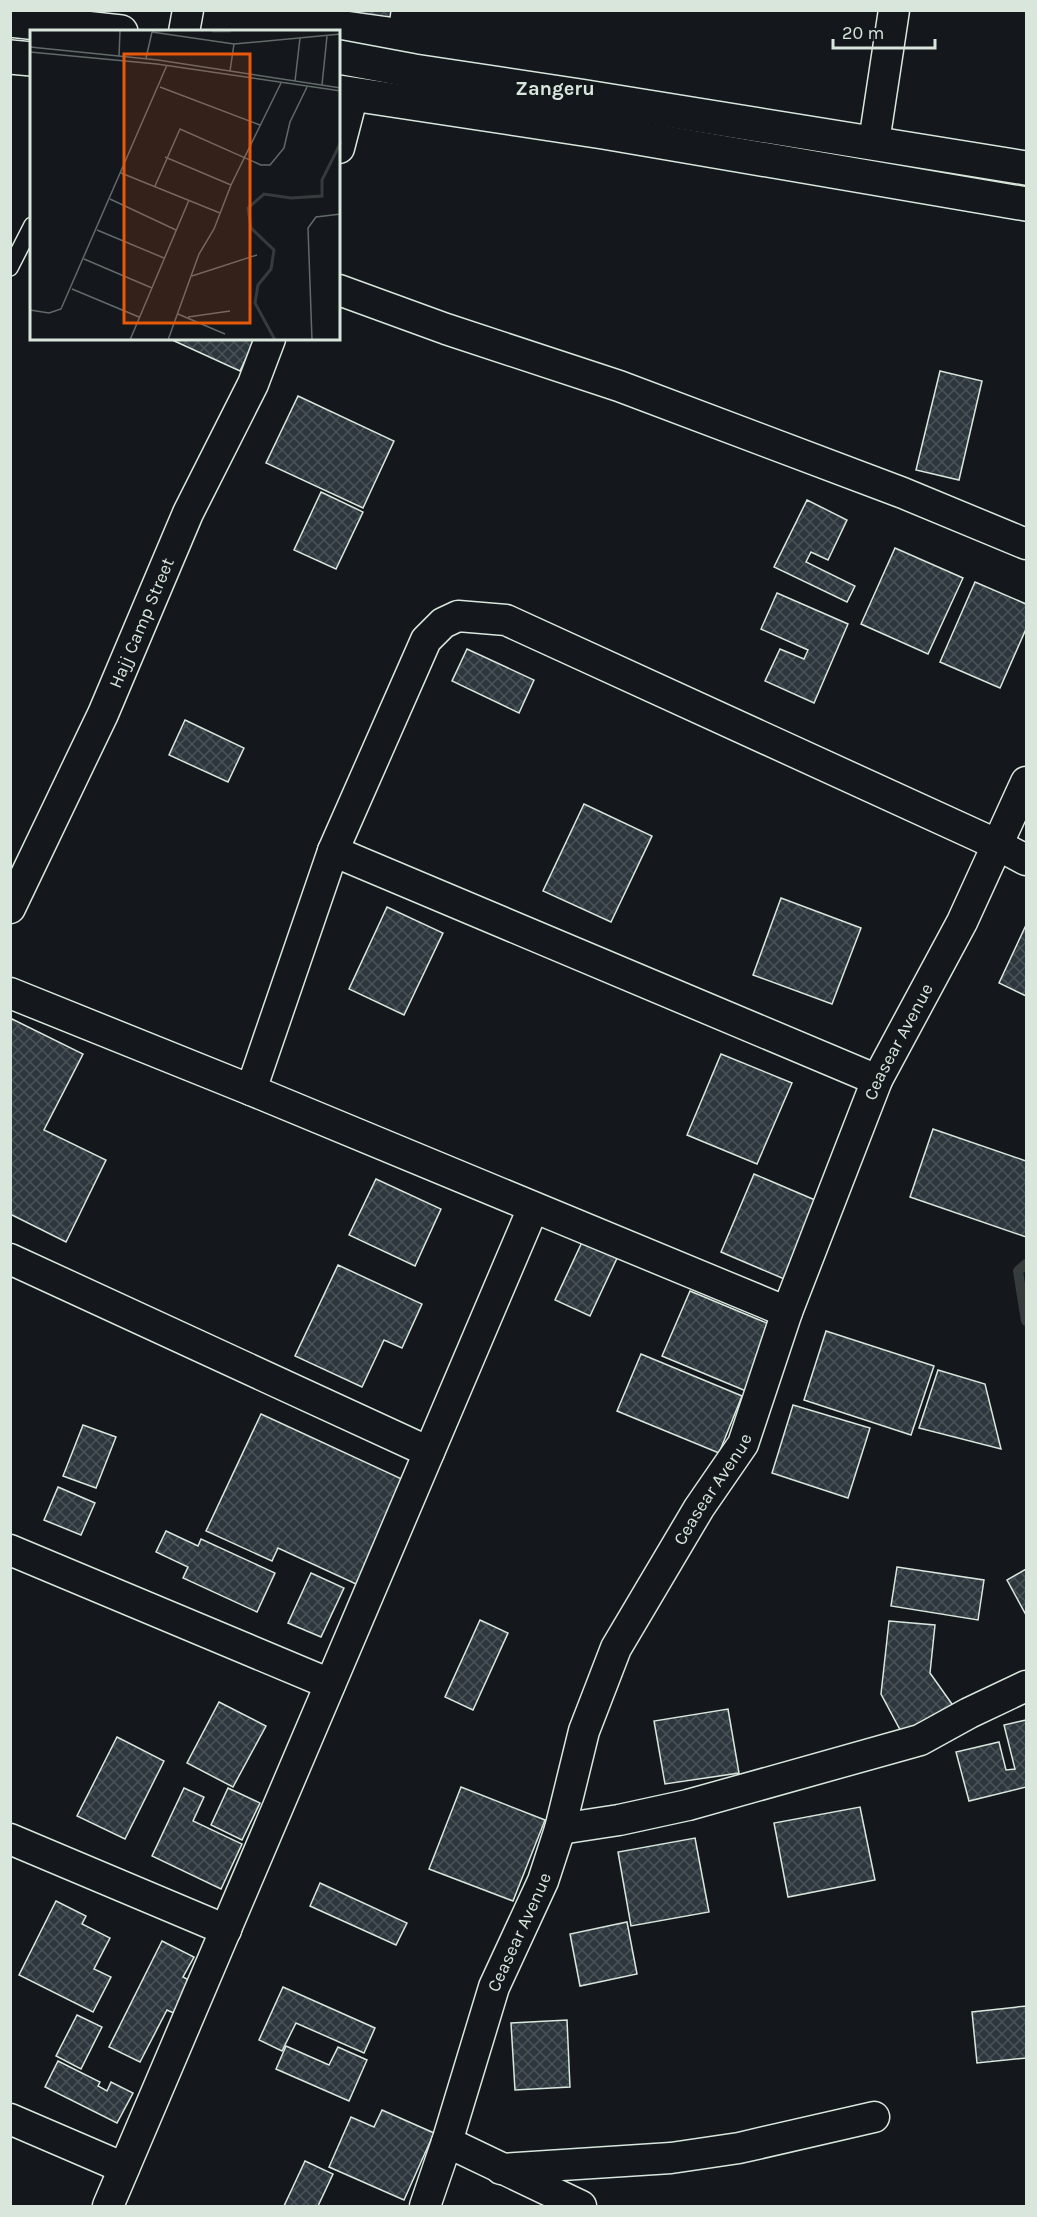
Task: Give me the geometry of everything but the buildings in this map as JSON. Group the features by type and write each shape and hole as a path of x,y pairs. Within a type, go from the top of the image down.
{"street":[{"path":"184,30 188,10"},
{"path":"874,142 894,10"},
{"path":"10,20 103,30"},
{"path":"10,57 30,59"},
{"path":"340,57 414,71 874,142 1026,168"},
{"path":"340,140 346,93 603,132 1026,204"},
{"path":"340,290 446,329 619,386 903,494 1026,544"},
{"name":"Hajj Camp Street","path":"10,908 103,714 188,513 253,384 270,340"},
{"path":"251,1090 333,851 426,640 443,623 458,616 506,620 998,845 1026,860"},
{"name":"Ceasear Avenue","path":"425,2206 494,1987 543,1881 560,1829 584,1731 616,1648 699,1508 742,1444 787,1312 877,1080 962,922 1026,782"},
{"path":"333,851 877,1080"},
{"path":"10,993 787,1312"},
{"path":"108,2206 532,1208"},
{"path":"10,1259 429,1452"},
{"path":"10,1550 330,1684"},
{"path":"560,1829 619,1820 688,1805 920,1740 969,1713 1026,1686"},
{"path":"10,1839 226,1930"},
{"path":"501,2169 671,2158 739,2148 874,2117"},
{"path":"10,2119 124,2168"},
{"path":"447,2142 581,2206"}],"lane":[{"path":"10,268 30,229"}],"waterway":[{"path":"1026,1264 1018,1271 1026,1321"}],"district":[{"name":"Zangeru","path":"555,88"}]}
